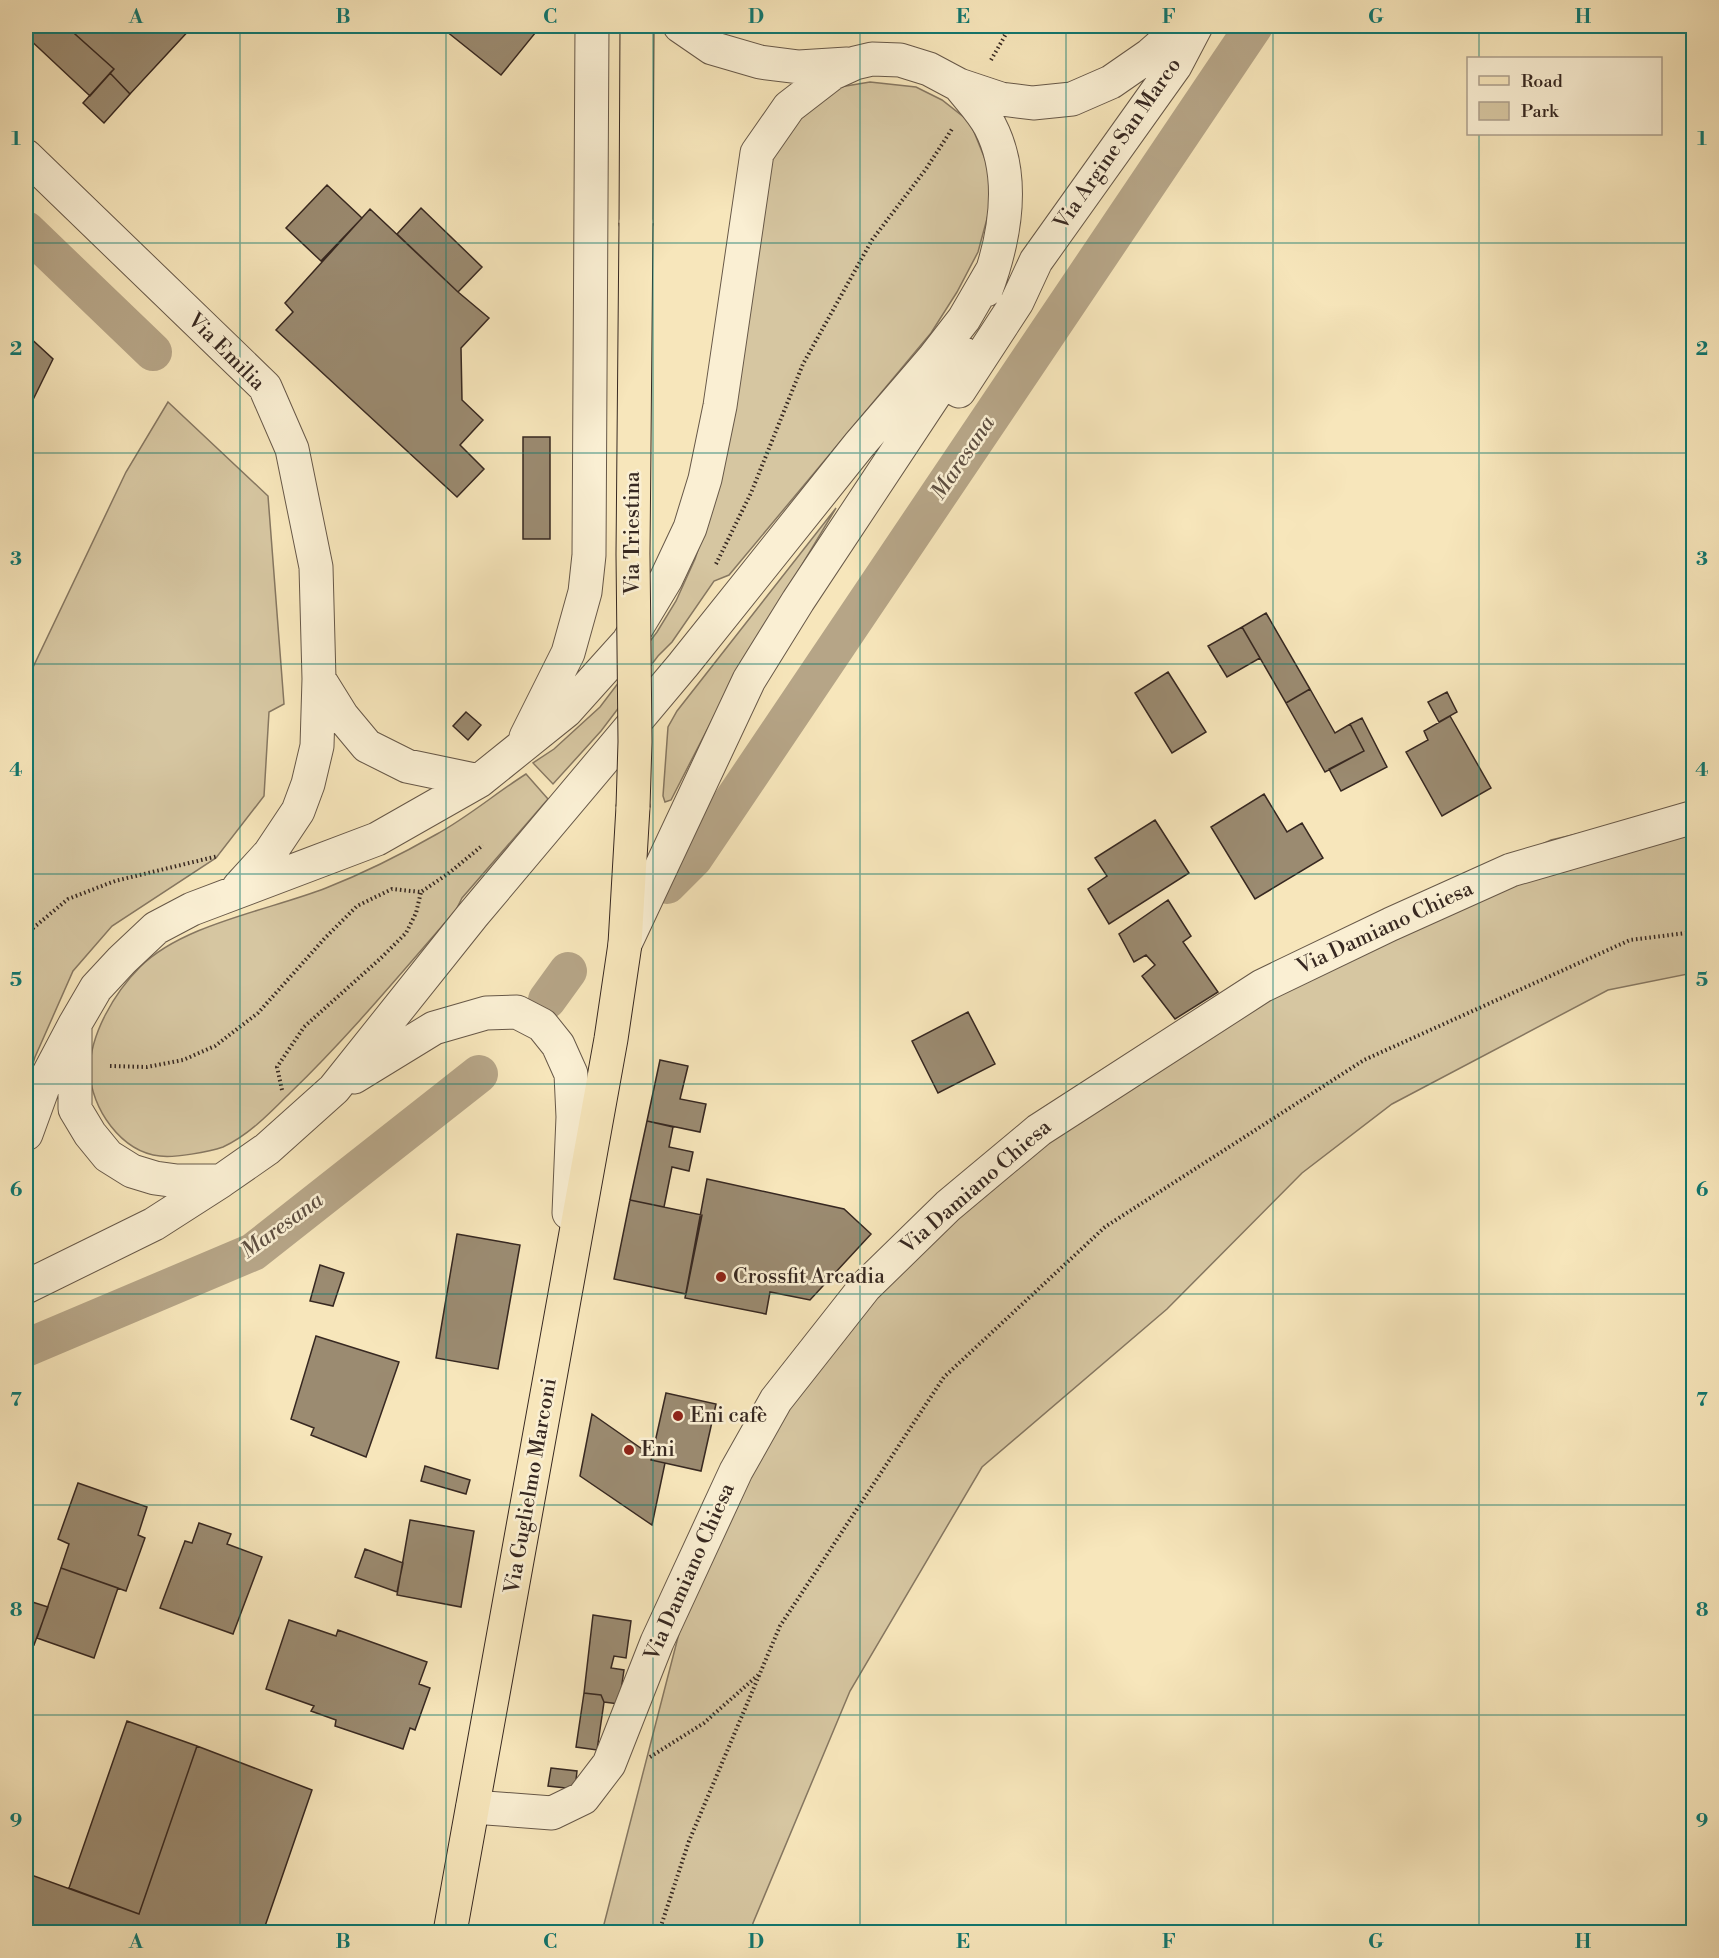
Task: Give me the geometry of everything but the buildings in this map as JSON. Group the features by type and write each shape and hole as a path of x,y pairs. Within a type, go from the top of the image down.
{"main road":[{"name":"Via Triestina","path":"611,1039 625,944 635,742 633,388 637,26"},
{"name":"Via Guglielmo Marconi","path":"450,1932 611,1039"}],"street":[{"path":"522,746 568,653 585,592 588,565 592,26"},
{"path":"680,26 712,48 760,62 799,67 855,63 872,59 900,60 928,69 959,85 1001,99 1033,103 1072,99 1111,82 1150,55 1183,26"},
{"name":"Via Argine San Marco","path":"1036,261 1175,66 1196,26"},
{"path":"26,1134 46,1079 96,988 156,928 192,909 377,839 480,781 566,711 627,642 666,579 690,528 705,479 720,406 757,153 789,107 833,73 855,63"},
{"path":"625,944 749,680 798,601 953,367 972,313 993,269 1003,228 1005,188 1001,151 989,124 959,85"},
{"name":"Via Emilia","path":"26,156 265,387 292,449 316,567 319,679 317,746 308,784 298,811 270,854 234,893"},
{"path":"26,1287 154,1224 221,1181 267,1149 334,1089 442,954 690,657 845,463 972,313 1036,261"},
{"path":"701,780 1017,302 1036,261"},
{"path":"319,679 342,716 367,746 407,766 480,781"},
{"name":"Via Damiano Chiesa","path":"473,1807 552,1813 583,1798 609,1764 657,1642 736,1471 776,1400 865,1287 948,1206 1039,1130 1262,986 1391,924 1510,870 1694,817"},
{"path":"334,1089 434,1028 486,1013 517,1012 542,1025 558,1045 571,1074 573,1117 569,1198 570,1267"},
{"path":"75,1024 75,1109 90,1134 108,1156 132,1171 155,1178 177,1181 221,1181"}],"path":[{"path":"991,26 1006,34"},
{"path":"989,64 1013,26"},
{"path":"26,934 68,898 115,881 219,855"},
{"path":"659,1932 689,1841 780,1626 944,1377 1105,1227 1364,1060 1630,939 1694,932"},
{"path":"641,1762 704,1723 760,1672"}],"green space":[{"path":"870,82 916,87 942,100 970,122 989,169 991,204 978,252 957,292 931,333 729,575 714,581 672,642 658,656 601,731 553,784 533,763 554,749 600,707 657,632 676,601 695,559 707,522 769,155 784,130 834,88"},
{"path":"168,402 268,496 284,704 269,712 264,796 216,858 112,926 73,971 35,1057 26,1085 26,682 126,472"},
{"path":"836,508 731,683 671,800 665,802 663,796 668,727 677,711"},
{"path":"526,774 548,799 375,1003 312,1071 259,1123 223,1147 192,1154 166,1156 146,1153 133,1146 111,1126 96,1100 90,1072 91,1058 105,1015 140,967 158,952 203,929 326,888 383,863 471,813"},
{"path":"1693,807 1693,973 1608,990 1392,1104 1302,1173 1167,1309 982,1467 850,1691 751,1932 602,1932 685,1610 825,1322 999,1145 1272,967 1551,840"}],"waterway":[{"name":"Maresana","path":"667,885 694,858 1254,26"},
{"path":"26,230 153,352"},
{"name":"Maresana","path":"547,1000 568,971"},
{"name":"Maresana","path":"26,1348 253,1252 479,1074"}],"place":[{"name":"Crossfit Arcadia","path":"721,1277"},
{"name":"Eni cafè","path":"678,1416"},
{"name":"Eni","path":"629,1450"}]}
